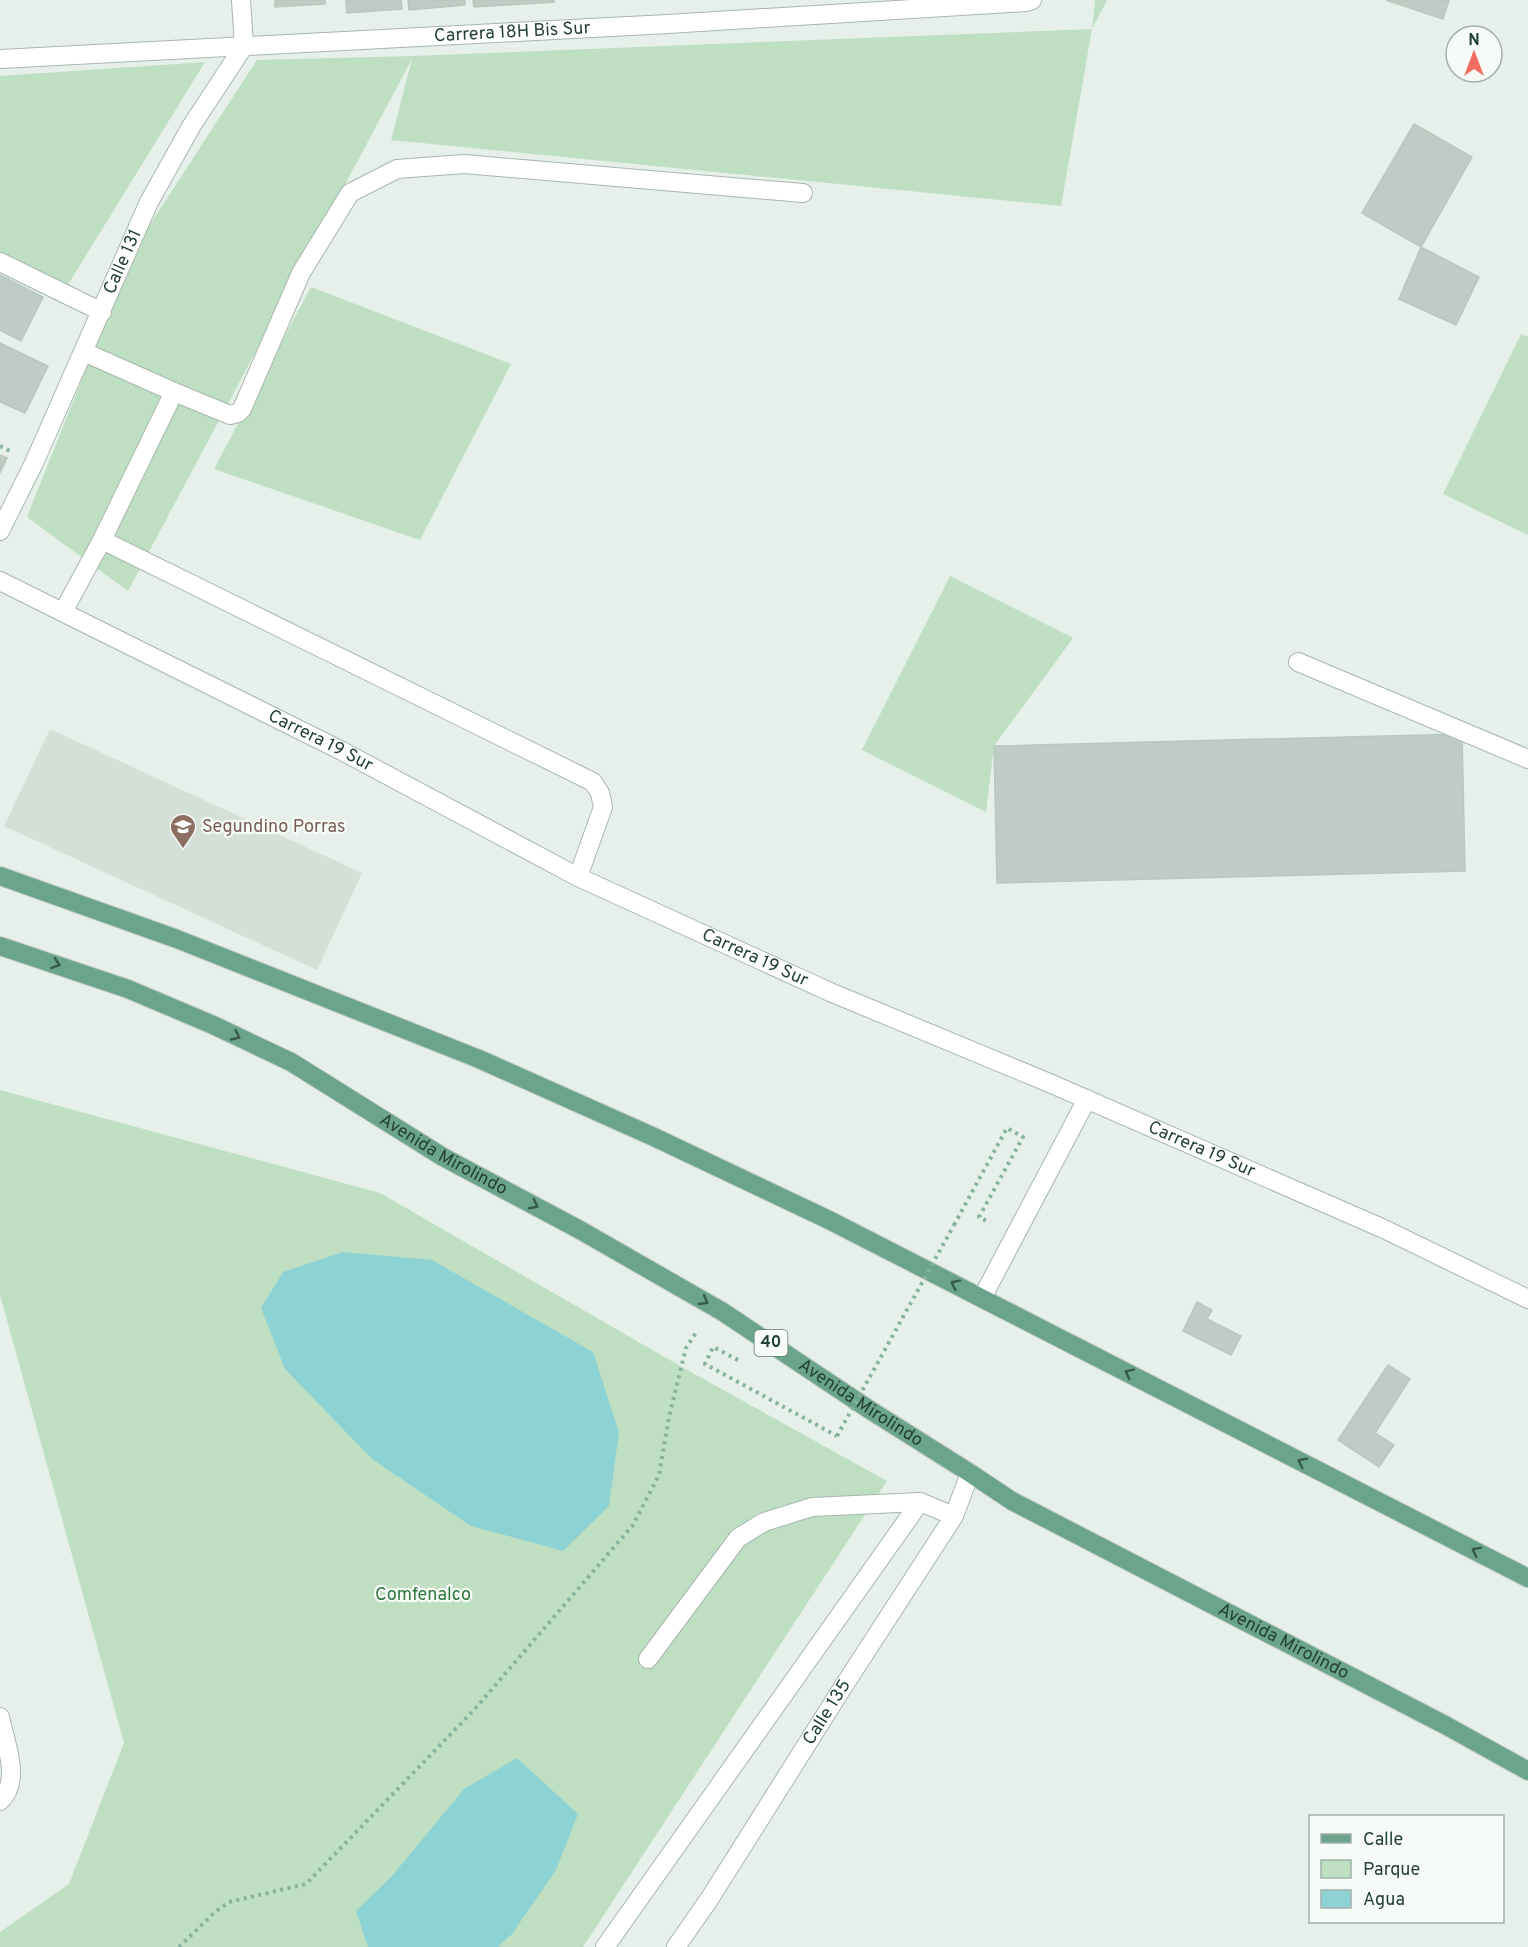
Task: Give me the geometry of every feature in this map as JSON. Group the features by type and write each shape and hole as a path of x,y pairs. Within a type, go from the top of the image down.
{"main road":[{"path":"0,876 177,939 479,1059 654,1137 829,1220 1528,1578"},
{"name":"Avenida Mirolindo","path":"0,946 128,989 213,1025 291,1062 443,1157 580,1230 723,1312 1012,1501 1445,1725 1528,1771"}],"street":[{"path":"241,0 244,46"},
{"name":"Carrera 18H Bis Sur","path":"0,59 657,24 1029,1"},
{"name":"Calle 131","path":"0,531 34,463 149,202 192,125 244,46"},
{"path":"84,352 230,415 238,413 242,410 301,273 350,193 397,169 464,164 803,193"},
{"path":"0,262 102,312"},
{"path":"63,612 102,540 174,392"},
{"path":"102,540 593,782 600,793 603,807 578,877"},
{"name":"Carrera 19 Sur","path":"0,581 342,751 578,877 830,992 1384,1229 1528,1299"},
{"path":"1298,662 1528,759"},
{"path":"982,1298 1087,1100"},
{"name":"Calle 135","path":"676,1947 710,1898 954,1516 970,1473"},
{"path":"648,1659 738,1538 764,1522 812,1508 920,1502 954,1516"},
{"path":"605,1947 920,1502"},
{"path":"0,1717 12,1774 9,1789 0,1801"}],"path":[{"path":"705,1364 837,1436 1007,1128 1023,1137 979,1217 993,1225"},
{"path":"178,1947 215,1912 230,1902 306,1884 474,1710 633,1525 659,1475 669,1417 686,1348"}],"shaded area":[{"name":"Segundino Porras","path":"50,729 362,873 317,970 4,826"}],"green space":[{"path":"1095,0 1107,0 1092,29"},
{"path":"1092,29 1061,206 391,140 412,59 128,591 27,517 134,249 257,60"},
{"path":"205,62 64,291 0,252 0,76"},
{"path":"311,287 511,364 420,540 214,469"},
{"path":"1521,334 1528,337 1528,535 1443,494"},
{"path":"950,576 1073,638 994,746 986,812 862,750"},
{"name":"Comfenalco","path":"0,1090 380,1193 682,1367 887,1481 583,1947 0,1947 0,1932 69,1884 124,1743 0,1295"}],"water":[{"path":"343,1252 432,1260 593,1352 619,1432 609,1506 563,1551 471,1526 372,1459 285,1369 261,1308 283,1272"},
{"path":"517,1758 578,1814 556,1870 512,1934 498,1947 368,1947 356,1911 392,1876 464,1789"}],"building":[{"path":"275,0 325,0 325,4 275,7"},
{"path":"346,0 401,0 402,9 347,13"},
{"path":"408,0 465,0 465,5 409,10"},
{"path":"473,0 554,0 554,2 474,7"},
{"path":"1386,0 1449,0 1443,19"},
{"path":"1414,124 1472,157 1421,247 1362,213"},
{"path":"1421,247 1479,277 1456,325 1399,299"},
{"path":"0,275 43,297 21,341 0,330"},
{"path":"0,343 48,366 25,413 0,402"},
{"path":"0,455 7,458 0,473"},
{"path":"1462,734 1465,871 997,883 994,746"},
{"path":"1197,1302 1212,1310 1207,1319 1241,1336 1231,1355 1183,1331"},
{"path":"1388,1365 1410,1379 1375,1433 1394,1445 1379,1467 1338,1440"}],"place":[{"name":"Segundino Porras","path":"183,850"}]}
